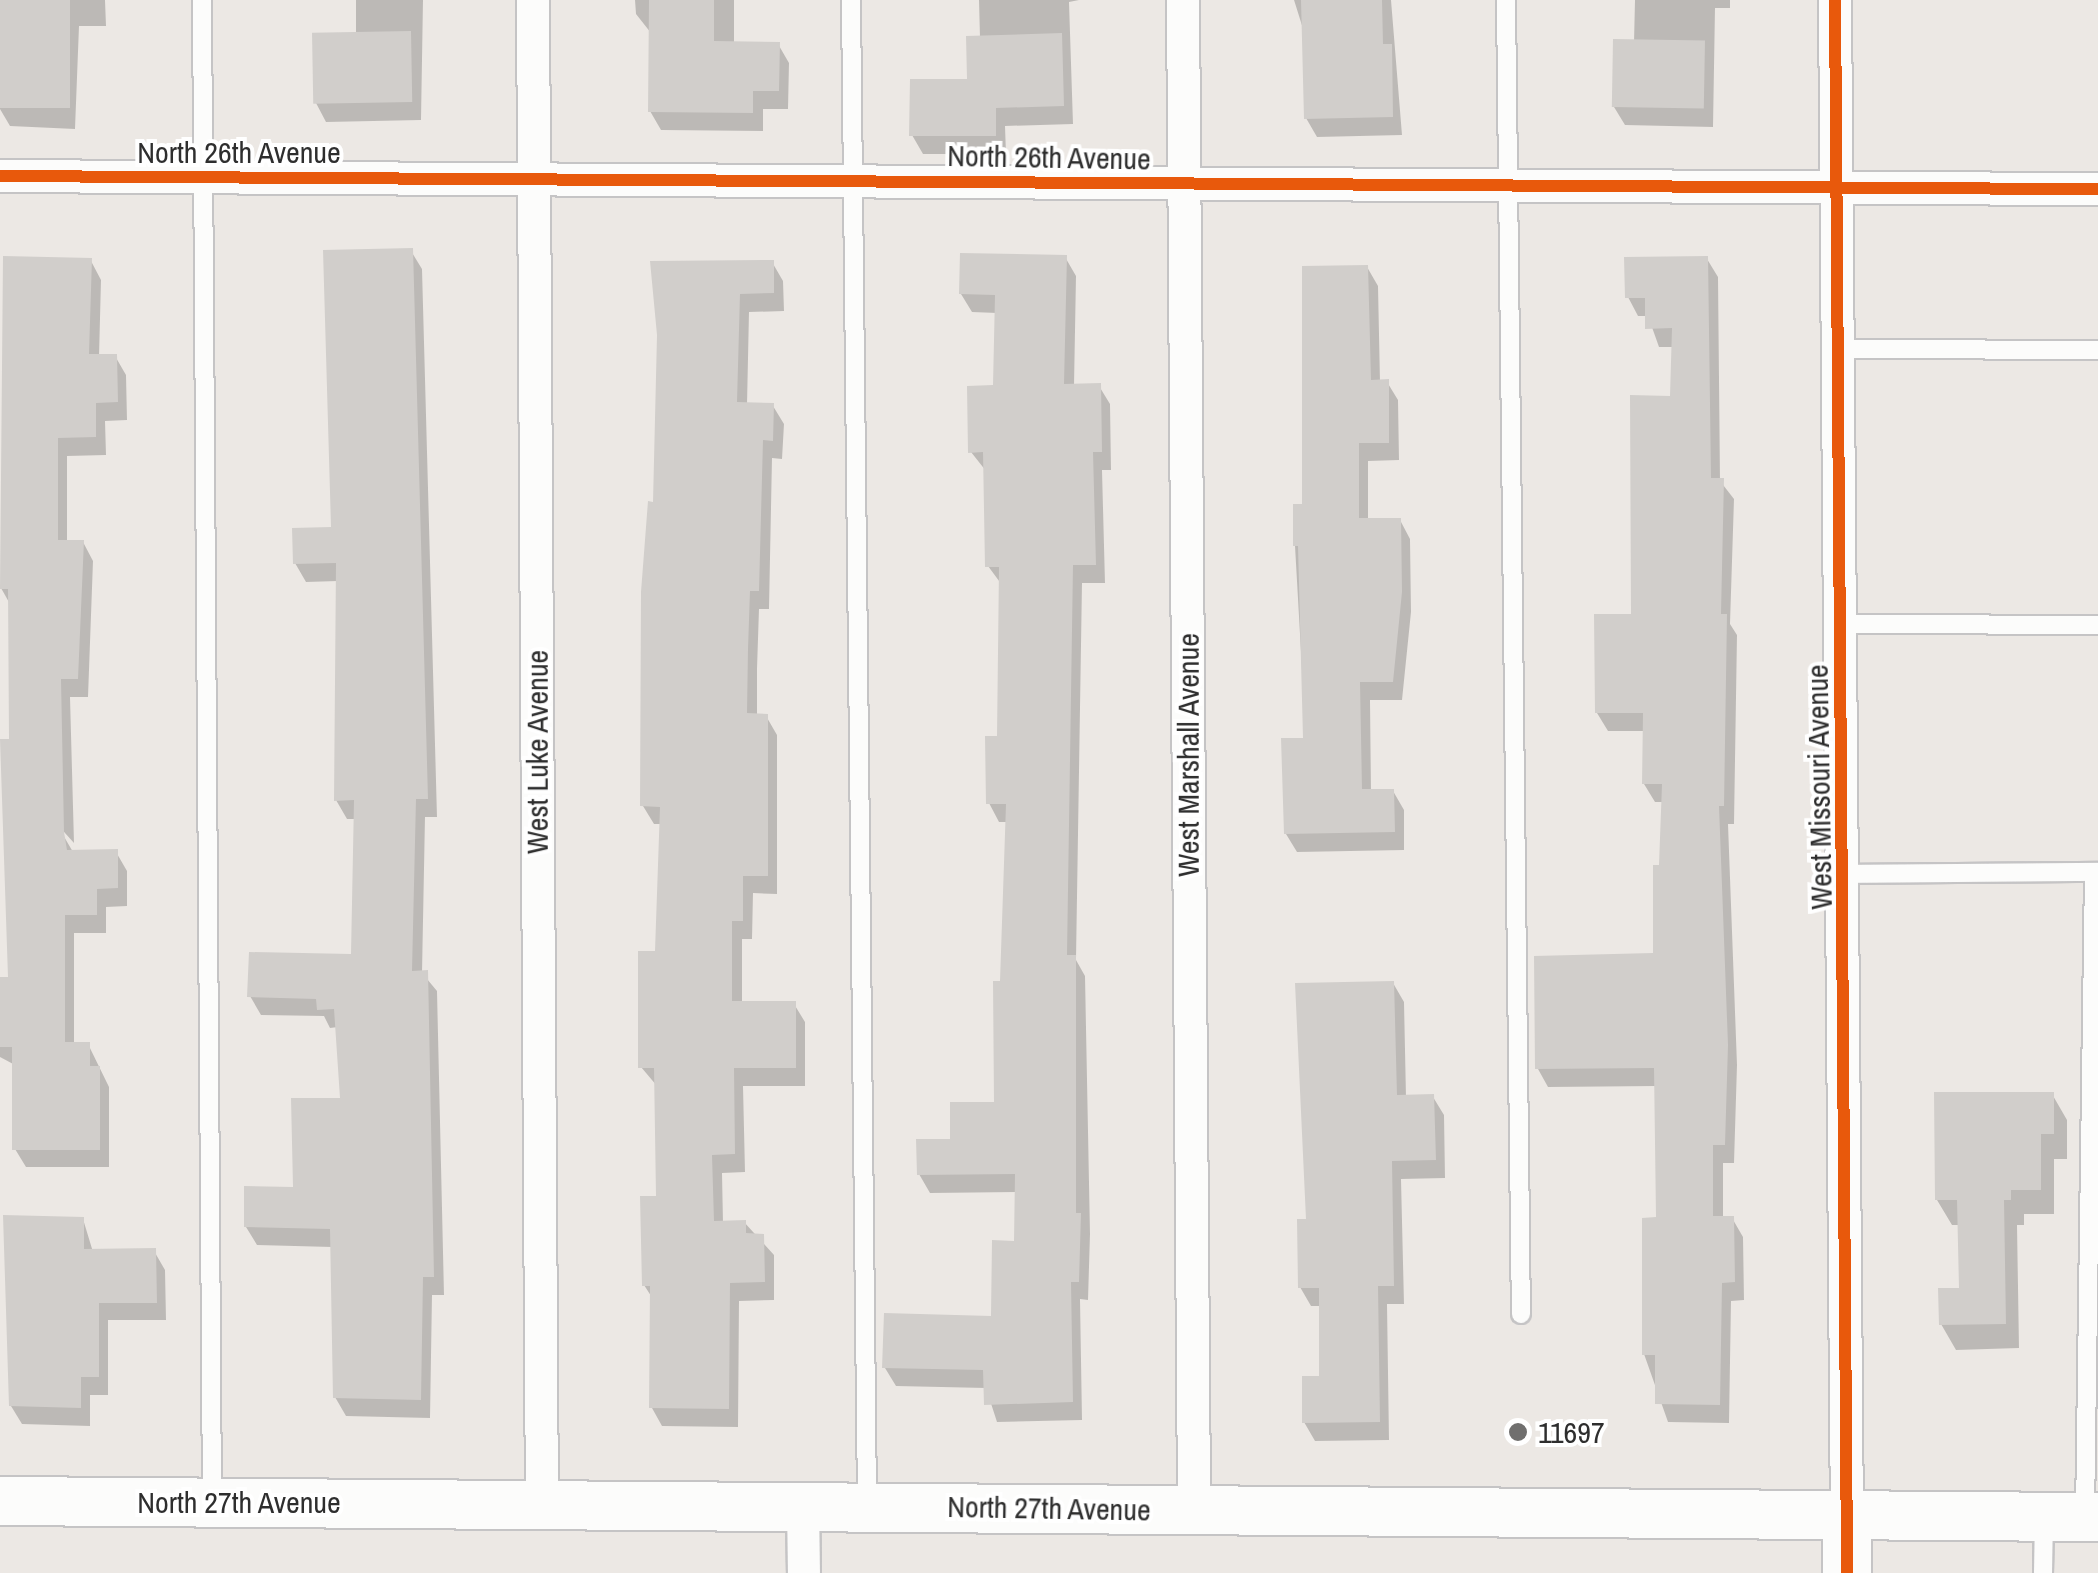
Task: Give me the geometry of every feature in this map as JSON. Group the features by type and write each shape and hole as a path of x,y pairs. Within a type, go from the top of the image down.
{"main road":[{"name":"North 27th Avenue","path":"0,1501 804,1504 1194,1511 2076,1517"},
{"name":"West Missouri Avenue","path":"1847,1515 1847,1573"}],"street":[{"name":"West Luke Avenue","path":"533,0 542,1504"},
{"name":"West Marshall Avenue","path":"1183,0 1194,1511"},
{"name":"West Missouri Avenue","path":"1835,0 1845,874 1847,1515"},
{"name":"North 26th Avenue","path":"0,176 2098,189"},
{"path":"804,1504 804,1573"}],"lane":[{"path":"202,0 212,1502"},
{"path":"852,0 866,1505"},
{"path":"1506,0 1520,1314"},
{"path":"1838,349 2098,350"},
{"path":"1842,624 2098,626"},
{"path":"1845,874 2096,872 2076,1517 2044,1573"}],"building":[{"path":"0,0 70,0 70,108 0,108"},
{"path":"649,0 714,0 714,41 780,42 779,91 753,91 753,113 648,112"},
{"path":"1301,0 1382,0 1383,44 1392,44 1393,117 1304,119"},
{"path":"411,31 412,102 313,104 312,33"},
{"path":"1062,33 1064,106 996,108 996,136 909,136 910,79 967,79 966,36"},
{"path":"1613,39 1705,41 1704,109 1612,107"},
{"path":"413,248 428,799 416,799 412,971 428,970 434,1277 423,1277 421,1400 333,1398 330,1229 244,1227 244,1186 293,1187 291,1098 340,1098 334,1009 317,1010 316,999 247,997 249,952 351,954 354,800 334,801 336,563 293,564 292,528 331,527 323,250"},
{"path":"960,253 1067,255 1064,384 1101,383 1102,452 1093,452 1096,565 1073,565 1067,955 1076,955 1076,1213 1081,1213 1079,1282 1071,1282 1073,1402 984,1405 983,1370 882,1368 884,1313 991,1316 992,1240 1014,1241 1015,1174 917,1175 916,1139 950,1139 950,1102 994,1102 993,981 1000,981 1006,804 986,804 985,736 997,736 999,567 985,567 983,452 968,453 967,386 993,385 995,295 959,294"},
{"path":"3,256 92,258 89,354 117,354 118,402 96,403 96,437 58,438 58,540 84,540 78,679 61,679 64,832 67,850 118,849 118,888 97,889 97,915 65,915 65,1042 90,1042 90,1066 100,1066 100,1150 12,1150 12,1047 0,1047 0,977 8,977 0,739 9,739 8,589 0,589"},
{"path":"1708,256 1711,478 1724,478 1721,614 1727,614 1724,806 1719,806 1728,1045 1725,1145 1713,1145 1713,1216 1734,1216 1735,1282 1722,1283 1720,1405 1655,1404 1655,1355 1642,1355 1642,1218 1656,1217 1654,1068 1535,1069 1534,956 1653,953 1653,865 1659,865 1662,784 1642,784 1643,713 1595,713 1594,614 1631,614 1630,395 1670,396 1672,328 1645,329 1645,298 1625,298 1624,257"},
{"path":"774,260 774,293 740,294 737,402 774,403 773,441 763,440 759,591 750,591 747,713 768,714 768,876 743,876 743,921 732,921 732,1001 796,1001 796,1068 734,1068 735,1154 712,1155 714,1221 746,1220 746,1233 764,1234 765,1282 730,1283 729,1409 649,1408 650,1286 642,1286 640,1196 656,1196 654,1068 638,1068 638,951 655,951 660,807 640,806 641,592 648,501 653,502 657,335 650,261"},
{"path":"1368,265 1371,380 1389,379 1389,443 1359,443 1359,518 1401,518 1402,592 1393,682 1360,682 1362,789 1394,789 1395,832 1284,834 1281,738 1303,738 1298,546 1293,546 1293,504 1302,504 1302,266"},
{"path":"1394,981 1397,1095 1434,1094 1436,1160 1392,1161 1394,1286 1378,1286 1380,1422 1302,1423 1302,1376 1319,1376 1319,1288 1298,1288 1297,1219 1306,1219 1295,983"},
{"path":"1934,1092 2054,1092 2054,1134 2041,1134 2041,1190 2011,1190 2011,1200 2004,1200 2006,1324 1939,1325 1938,1288 1959,1288 1957,1200 1935,1200"},
{"path":"3,1215 84,1217 84,1249 156,1248 157,1303 99,1303 99,1377 81,1377 81,1408 9,1406"}],"cycle path":[{"path":"1835,0 1847,1573"},
{"path":"0,176 2098,189"}],"place":[{"name":"11697","path":"1518,1432"}]}
